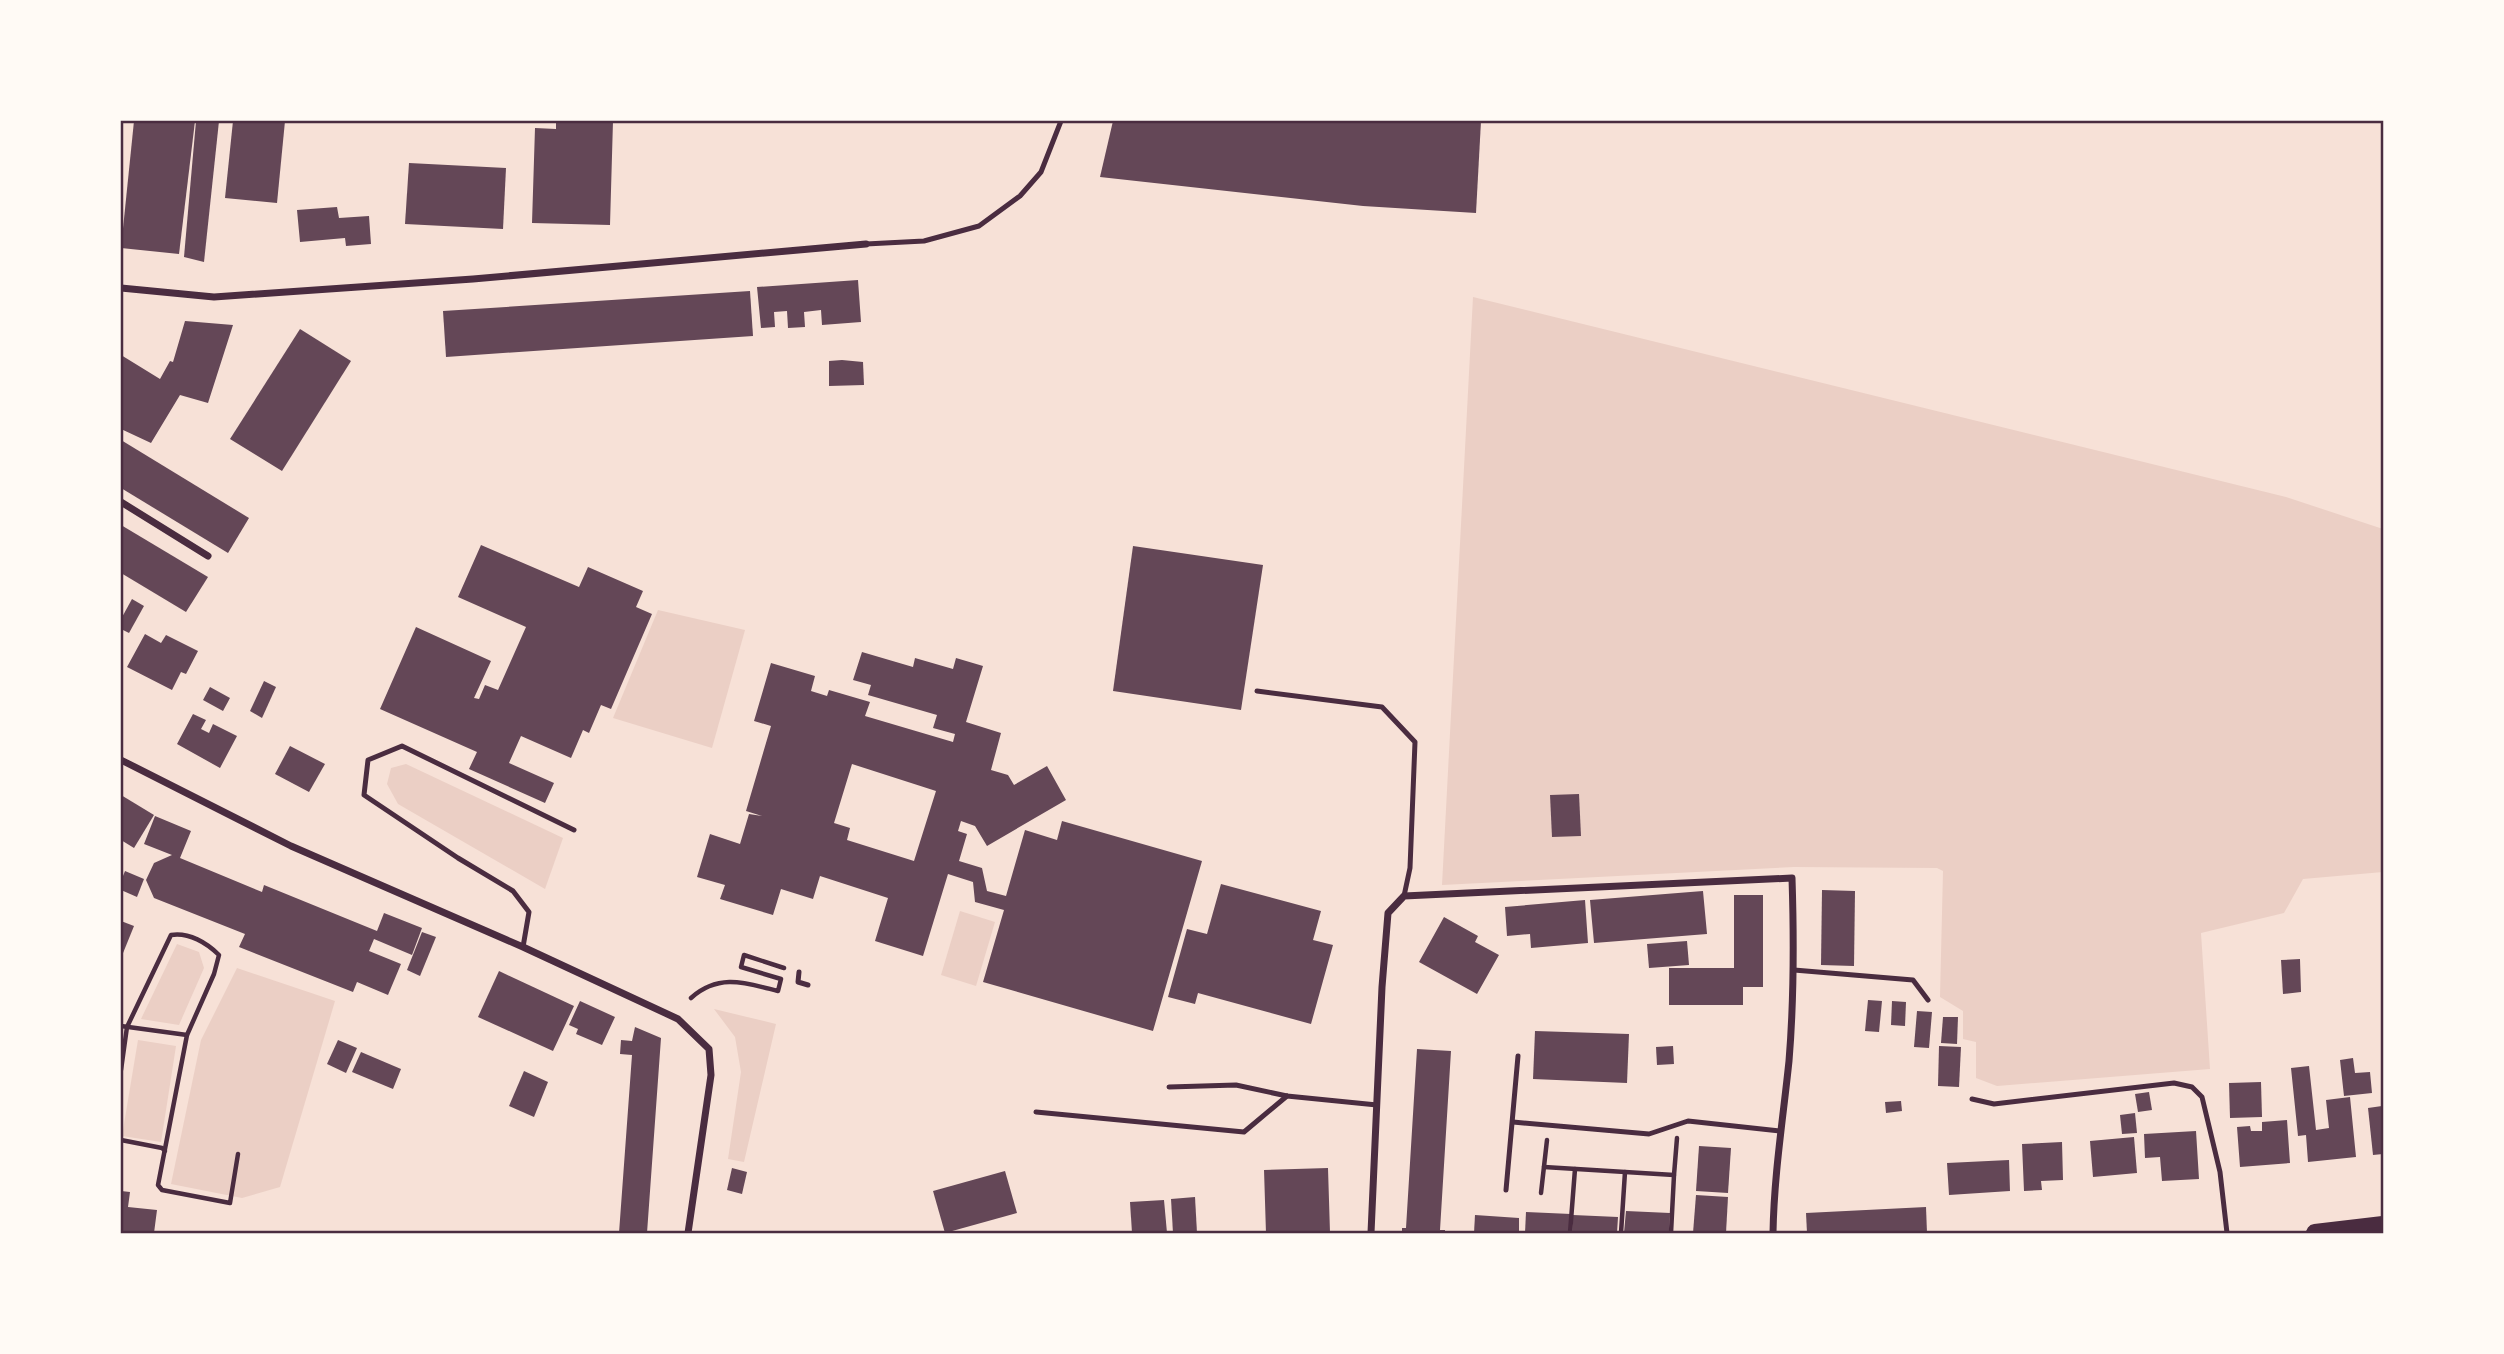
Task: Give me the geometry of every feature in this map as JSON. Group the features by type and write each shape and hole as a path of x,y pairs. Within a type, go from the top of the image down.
{"main road":[{"path":"2315,1233 2383,1225"}],"street":[{"path":"121,288 214,297 473,279 866,244"},
{"path":"121,502 208,556"},
{"path":"121,760 291,846 523,947 678,1019 709,1049 711,1075 688,1233"},
{"path":"1371,1233 1388,912 1404,896 1792,878 1794,970 1789,1061 1774,1195 1773,1233"}],"lane":[{"path":"866,244 924,241 979,226 1020,195 1041,172 1061,121"},
{"path":"1256,691 1382,707 1415,741 1410,868 1404,896"},
{"path":"523,947 529,912 513,891 364,795 368,760 402,746 574,830"},
{"path":"1794,970 1913,979 1928,1000"},
{"path":"799,972 798,982 808,985"},
{"path":"1506,1190 1518,1056"},
{"path":"1972,1099 1994,1104 2174,1083 2192,1087 2202,1097 2220,1172 2227,1233"},
{"path":"1169,1087 1236,1085 1287,1096 1378,1105"},
{"path":"1036,1112 1244,1132 1287,1096"},
{"path":"1513,1122 1649,1134 1688,1121 1780,1131"}],"path":[{"path":"121,1070 124,1027 171,935 209,944 219,955 214,974 187,1035 158,1185 162,1190 230,1203 238,1154"},
{"path":"691,999 698,992 730,980 778,991 782,979 741,967 744,955 799,972"},
{"path":"124,1027 187,1035"},
{"path":"1671,1233 1678,1124"},
{"path":"1541,1193 1549,1125"},
{"path":"121,1140 162,1148 166,1152"},
{"path":"1544,1167 1674,1175"},
{"path":"1570,1233 1575,1169"},
{"path":"1621,1233 1625,1172"}],"shaded area":[{"path":"1473,297 2286,497 2383,529 2383,872 2303,879 2284,913 2201,933 2210,1069 1997,1086 1976,1078 1976,1042 1963,1039 1963,1011 1940,997 1943,871 1937,868 1794,867 1442,885"},
{"path":"658,610 745,630 712,748 613,718"},
{"path":"406,764 563,838 545,889 398,804 387,784 391,768"},
{"path":"960,911 995,922 976,986 941,975"},
{"path":"177,944 199,952 204,968 179,1025 141,1019"},
{"path":"237,968 335,1001 280,1187 242,1198 171,1184 201,1040"},
{"path":"714,1009 776,1024 744,1162 728,1159 741,1072 735,1037"},
{"path":"138,1040 176,1046 161,1142 122,1136"}],"building":[{"path":"134,121 195,121 179,254 121,248"},
{"path":"196,121 219,121 204,262 184,257"},
{"path":"233,121 285,121 277,203 225,198"},
{"path":"556,121 613,121 610,225 532,223 535,128 556,129"},
{"path":"1113,121 1481,121 1476,213 1363,206 1100,177"},
{"path":"409,163 506,168 503,229 405,224"},
{"path":"337,207 339,218 369,216 371,244 346,246 345,238 300,242 297,210"},
{"path":"858,280 861,322 822,325 821,310 804,312 805,327 788,328 787,311 774,312 775,327 761,328 757,287"},
{"path":"750,291 753,336 446,357 443,311"},
{"path":"185,321 233,325 208,403 180,395 151,443 121,429 121,355 160,379 170,361 173,362"},
{"path":"300,329 351,361 282,471 230,439"},
{"path":"829,361 863,362 864,385 829,386"},
{"path":"121,440 249,518 228,553 121,488"},
{"path":"121,525 208,577 186,612 121,573"},
{"path":"481,545 579,587 588,567 643,591 636,607 652,614 611,709 601,705 589,733 583,730 571,758 521,736 509,763 554,783 545,803 469,769 477,752 380,709 416,627 491,661 474,698 479,699 485,685 498,690 526,627 458,597"},
{"path":"1133,546 1263,565 1241,710 1113,691"},
{"path":"132,599 144,606 129,633 121,629 121,619"},
{"path":"145,634 161,643 166,635 198,651 186,674 181,672 172,690 127,667"},
{"path":"862,652 913,667 915,658 953,669 956,658 983,666 966,722 1001,733 991,770 1008,775 1014,785 1047,766 1066,800 987,846 975,826 961,821 958,831 967,834 959,861 982,868 987,891 1006,896 1025,830 1057,840 1062,821 1202,861 1153,1031 983,982 1004,910 975,902 973,882 948,874 923,956 875,941 888,898 820,876 813,899 781,889 773,915 720,899 725,885 697,877 710,834 740,844 749,814 762,816 746,811 771,726 754,721 771,663 815,676 811,691 827,696 829,690 870,702 865,716 953,742 955,734 933,728 937,715 868,695 871,685 853,680","holes":["852,764 936,791 914,861 847,840 850,828 834,823"]},
{"path":"264,681 276,687 262,718 250,711"},
{"path":"210,687 230,698 223,711 203,700"},
{"path":"193,714 206,720 201,729 209,733 213,724 237,736 220,768 177,744"},
{"path":"290,746 325,764 309,792 275,774"},
{"path":"1579,794 1581,836 1552,837 1550,795"},
{"path":"121,795 154,815 134,848 121,840"},
{"path":"155,816 191,831 180,858 262,892 264,885 377,931 384,913 422,928 412,955 374,939 369,951 401,964 388,995 357,982 353,992 239,947 245,934 154,898 146,880 154,863 172,855 144,844"},
{"path":"125,871 144,879 137,897 121,890"},
{"path":"1221,884 1321,911 1313,940 1333,945 1311,1024 1198,993 1195,1004 1168,997 1187,929 1207,934"},
{"path":"1822,890 1855,891 1854,966 1821,965"},
{"path":"1703,891 1707,934 1594,943 1590,900"},
{"path":"1734,895 1763,895 1763,987 1743,987 1743,1005 1669,1005 1669,968 1734,968"},
{"path":"1585,900 1588,943 1531,948 1530,934 1507,936 1505,907"},
{"path":"1444,917 1478,936 1475,942 1499,955 1477,994 1419,962"},
{"path":"121,921 134,926 121,958"},
{"path":"422,932 436,937 420,976 407,970"},
{"path":"1687,941 1689,965 1649,968 1647,944"},
{"path":"2300,959 2301,992 2283,994 2281,960"},
{"path":"499,971 574,1006 553,1051 478,1017"},
{"path":"1868,1000 1882,1001 1879,1032 1865,1031"},
{"path":"580,1001 615,1017 602,1045 576,1034 578,1029 569,1025"},
{"path":"1892,1001 1906,1002 1905,1026 1891,1025"},
{"path":"1917,1011 1932,1012 1929,1048 1914,1047"},
{"path":"1943,1017 1958,1017 1957,1044 1941,1043"},
{"path":"635,1027 661,1038 647,1233 619,1233 632,1055 620,1054 621,1040 632,1041"},
{"path":"1535,1031 1629,1034 1627,1083 1533,1079"},
{"path":"338,1040 357,1048 346,1073 327,1064"},
{"path":"1673,1046 1674,1064 1657,1065 1656,1047"},
{"path":"1939,1046 1961,1047 1959,1087 1938,1086"},
{"path":"1417,1049 1451,1051 1440,1230 1445,1230 1445,1233 1402,1233 1402,1228 1406,1228"},
{"path":"361,1052 401,1069 393,1089 352,1072"},
{"path":"2353,1058 2355,1073 2370,1072 2372,1093 2344,1096 2340,1060"},
{"path":"2309,1066 2316,1130 2329,1128 2326,1100 2350,1097 2356,1157 2308,1162 2306,1135 2298,1136 2291,1068"},
{"path":"524,1071 548,1082 534,1117 509,1106"},
{"path":"2261,1082 2262,1117 2230,1118 2229,1083"},
{"path":"2149,1092 2152,1110 2138,1112 2135,1094"},
{"path":"1901,1101 1902,1111 1886,1113 1885,1102"},
{"path":"2382,1106 2383,1154 2373,1155 2368,1108"},
{"path":"2135,1113 2137,1133 2122,1134 2120,1115"},
{"path":"2287,1120 2290,1163 2240,1167 2237,1127 2250,1126 2251,1131 2262,1131 2262,1122"},
{"path":"2196,1131 2199,1179 2162,1181 2160,1157 2145,1158 2144,1134"},
{"path":"2134,1137 2137,1173 2093,1177 2090,1141"},
{"path":"2062,1142 2063,1180 2041,1181 2042,1190 2024,1191 2022,1144"},
{"path":"1699,1146 1731,1148 1728,1193 1696,1191"},
{"path":"2009,1160 2010,1191 1949,1195 1947,1163"},
{"path":"732,1168 747,1172 742,1194 727,1190"},
{"path":"1328,1168 1330,1233 1266,1233 1264,1170"},
{"path":"1005,1171 1017,1213 945,1233 933,1191"},
{"path":"121,1191 130,1192 128,1207 157,1210 154,1233 121,1233"},
{"path":"1696,1195 1728,1197 1726,1233 1693,1233"},
{"path":"1195,1197 1197,1233 1173,1233 1171,1199"},
{"path":"1164,1200 1167,1233 1132,1233 1130,1202"},
{"path":"1926,1207 1927,1233 1807,1233 1806,1213"},
{"path":"1626,1211 1670,1213 1669,1233 1624,1233"},
{"path":"1526,1212 1571,1214 1570,1233 1525,1233"},
{"path":"1475,1215 1519,1218 1519,1233 1474,1233"},
{"path":"1573,1215 1618,1217 1617,1233 1572,1233"}]}
